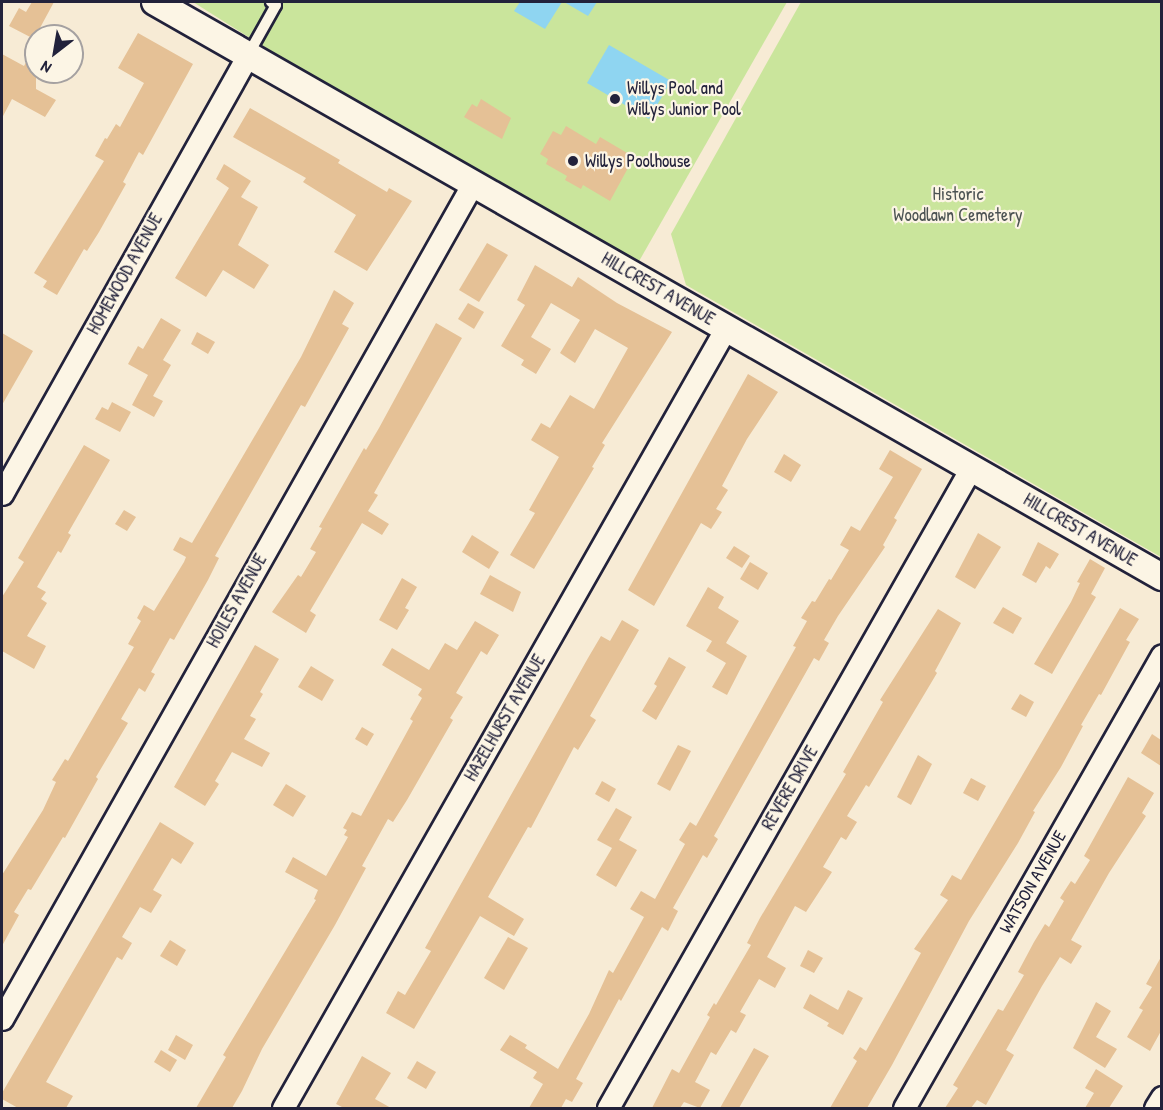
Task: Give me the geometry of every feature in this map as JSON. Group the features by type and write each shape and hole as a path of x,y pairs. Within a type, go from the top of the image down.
{"street":[{"name":"HILLCREST AVENUE","path":"155,2 1161,577"},
{"name":"HOMEWOOD AVENUE","path":"2,494 248,55"},
{"name":"HOILES AVENUE","path":"2,1019 473,183"},
{"name":"HAZELHURST AVENUE","path":"283,1108 726,328"},
{"name":"REVERE DRIVE","path":"608,1108 971,468"},
{"name":"WATSON AVENUE","path":"904,1108 1161,655"},
{"path":"1155,1108 1161,1097"}],"lane":[{"path":"248,55 276,5 271,2"}],"green space":[{"path":"193,2 787,2 630,277"},
{"name":"Historic Woodlawn Cemetery","path":"801,2 1161,2 1161,557 686,285 671,234"}],"water":[{"path":"520,2 562,2 545,29 514,11"},
{"path":"564,2 597,2 588,16"},
{"path":"609,45 671,81 649,119 587,83"}],"building":[{"path":"32,2 54,2 42,24 24,24 24,34 9,26 19,8 26,12"},
{"path":"138,33 193,64 143,155 139,152 123,182 126,184 99,232 87,251 84,249 57,295 43,287 47,281 34,273 104,161 95,156 105,138 107,139 116,124 120,127 144,83 118,68"},
{"path":"2,54 24,66 24,84 36,84 36,89 56,100 45,117 12,99 2,118"},
{"path":"481,99 511,118 502,139 464,117 472,104 477,107"},
{"path":"250,108 340,160 338,163 387,192 389,188 412,201 367,271 334,252 356,215 303,182 306,178 233,137"},
{"name":"Willys Poolhouse","path":"566,126 596,144 600,137 634,157 610,201 583,185 581,189 565,180 567,176 546,164 548,159 540,154 553,131 561,135"},
{"path":"224,164 251,181 241,197 258,207 238,245 269,265 254,289 223,270 206,297 175,278 229,188 216,179"},
{"path":"487,243 508,255 479,302 459,290"},
{"path":"535,265 572,287 578,277 617,303 672,332 602,443 605,445 592,467 594,468 534,569 510,555 535,513 529,510 559,457 531,440 541,423 550,428 570,395 594,409 628,348 595,329 575,363 560,353 580,320 551,303 531,337 551,349 536,374 521,365 524,360 501,346 525,305 517,300"},
{"path":"334,290 354,303 342,324 349,328 305,407 301,405 215,556 219,558 208,580 174,640 170,638 151,672 155,674 145,692 139,688 121,719 128,723 96,777 98,779 65,838 63,837 31,890 28,889 14,912 19,915 2,946 2,875 43,810 56,782 52,780 65,759 68,761 134,647 128,644 141,621 137,618 144,605 154,611 184,562 186,557 173,550 180,537 192,543 301,357"},
{"path":"468,303 484,312 474,329 458,319"},
{"path":"161,318 181,330 163,360 171,365 153,396 163,401 154,417 132,405 148,375 128,364 138,346 143,349"},
{"path":"436,323 462,338 374,493 378,495 368,511 389,524 382,535 362,523 310,611 316,615 306,633 272,612 298,575 301,577 316,552 310,549 322,528 319,527 364,448 366,450 379,428"},
{"path":"197,332 215,342 208,354 191,344"},
{"path":"2,333 33,351 2,405"},
{"path":"748,374 778,392 747,439 722,486 728,490 716,509 722,512 711,529 701,523 654,606 628,590"},
{"path":"112,402 131,412 120,432 95,419 102,407 108,410"},
{"path":"84,445 110,460 68,533 71,535 61,553 58,551 37,587 46,592 41,599 47,603 27,636 46,646 34,669 2,651 2,597 24,562 18,558"},
{"path":"890,450 922,469 894,518 897,520 883,545 885,547 824,640 829,643 819,661 814,658 714,836 718,839 707,858 703,855 673,908 678,911 668,931 662,927 621,1001 619,999 576,1079 583,1083 572,1102 566,1099 561,1108 529,1108 543,1084 533,1078 537,1072 500,1050 510,1035 527,1045 525,1048 558,1069 589,1014 609,970 613,973 644,917 630,909 641,891 655,899 685,844 679,840 690,822 696,826 796,647 793,646 807,621 801,618 812,601 815,602 829,579 831,580 849,550 840,545 851,526 860,531 893,477 879,469"},
{"path":"784,454 801,465 791,482 774,472"},
{"path":"124,510 136,517 127,531 115,524"},
{"path":"978,533 1001,547 975,589 955,577"},
{"path":"472,535 499,552 489,569 462,552"},
{"path":"1038,542 1059,554 1050,569 1046,566 1036,583 1022,575"},
{"path":"734,546 750,556 742,568 726,558"},
{"path":"1090,559 1105,568 1091,594 1096,597 1052,674 1034,664 1071,602 1080,583 1077,582"},
{"path":"750,562 768,573 758,590 740,579"},
{"path":"490,575 521,592 513,612 480,594"},
{"path":"402,578 417,587 405,608 409,610 397,630 379,620"},
{"path":"708,587 724,597 718,608 739,621 726,643 747,656 727,695 712,687 726,663 706,651 712,641 686,626"},
{"path":"1003,607 1022,618 1013,634 993,623"},
{"path":"1120,608 1139,619 1126,640 1130,642 1101,695 1099,694 1081,725 1083,726 1061,767 1033,811 1035,812 1018,843 969,921 892,1065 867,1108 830,1108 857,1061 853,1058 860,1047 866,1051 921,953 914,949 948,900 940,895 952,875 961,880"},
{"path":"938,609 961,623 935,671 937,673 869,787 866,785 847,816 857,822 846,840 841,837 823,867 832,872 806,912 795,906 767,957 786,968 775,988 759,979 740,1012 746,1015 736,1033 731,1030 716,1055 711,1052 695,1082 710,1090 700,1108 684,1102 680,1108 652,1108 672,1069 679,1073 710,1017 707,1015 714,1003 716,1005 751,945 747,943 760,918 846,774 843,772 883,702 880,700"},
{"path":"622,620 639,630 590,716 596,720 578,750 574,747 531,828 528,827 488,897 524,919 514,936 480,916 414,1029 386,1013 398,991 405,995 431,951 425,948 601,636 610,641"},
{"path":"475,621 499,635 487,655 481,651 456,693 463,697 450,718 453,720 393,822 388,819 362,866 366,868 262,1049 242,1091 232,1108 196,1108 226,1057 223,1055 316,900 314,899 318,890 285,872 293,857 326,876 348,837 344,835 347,830 343,828 352,812 361,816 413,721 410,719 422,698 418,695 422,689 382,665 392,648 429,670 445,643 457,650"},
{"path":"255,645 279,659 260,692 263,694 250,716 256,719 244,739 270,753 262,767 232,752 215,781 219,784 205,806 174,787"},
{"path":"669,657 686,667 656,720 642,711 657,686 654,684"},
{"path":"311,666 334,680 322,701 298,687"},
{"path":"1020,694 1034,702 1026,717 1011,709"},
{"path":"362,727 374,734 367,746 355,739"},
{"path":"1152,734 1161,740 1161,766 1141,753"},
{"path":"678,745 691,751 670,791 657,784"},
{"path":"918,755 932,764 911,805 897,797"},
{"path":"1128,777 1154,793 1142,813 1146,816 1109,873 1071,940 1082,946 1071,964 1060,957 1042,986 1006,1050 1014,1055 986,1105 977,1100 971,1108 945,1108 958,1088 953,1085 998,1009 1003,1011 1024,975 1018,972 1034,942 1045,924 1049,927 1064,901 1060,898 1071,881 1075,884 1090,860 1084,856"},
{"path":"971,778 986,786 978,801 963,793"},
{"path":"602,781 616,789 609,802 595,794"},
{"path":"286,784 306,796 293,817 273,805"},
{"path":"616,808 632,817 619,840 637,850 616,887 596,875 612,848 597,840"},
{"path":"160,822 194,843 181,864 172,858 153,890 162,895 151,913 140,907 122,937 132,943 122,960 117,957 46,1082 73,1096 66,1108 18,1108 2,1099 2,1093"},
{"path":"508,937 528,948 504,990 484,978"},
{"path":"170,940 186,950 177,966 160,956"},
{"path":"808,950 823,958 814,973 800,966"},
{"path":"1161,957 1161,1031 1150,1051 1127,1037 1143,1010 1139,1008 1152,987 1146,984"},
{"path":"848,990 863,998 843,1035 827,1026 829,1023 803,1008 810,994 838,1010"},
{"path":"1096,1002 1111,1011 1096,1037 1117,1049 1105,1068 1073,1048"},
{"path":"176,1035 193,1045 185,1060 168,1050"},
{"path":"754,1048 769,1056 739,1108 720,1108"},
{"path":"161,1050 177,1060 170,1072 154,1062"},
{"path":"362,1056 391,1073 375,1099 391,1108 344,1108 336,1104"},
{"path":"417,1061 436,1072 426,1089 407,1078"},
{"path":"1096,1069 1123,1086 1109,1108 1085,1108 1094,1093 1085,1088"}],"place":[{"name":"Willys Pool and Willys Junior Pool","path":"615,99"},
{"name":"Willys Poolhouse","path":"573,161"}]}
